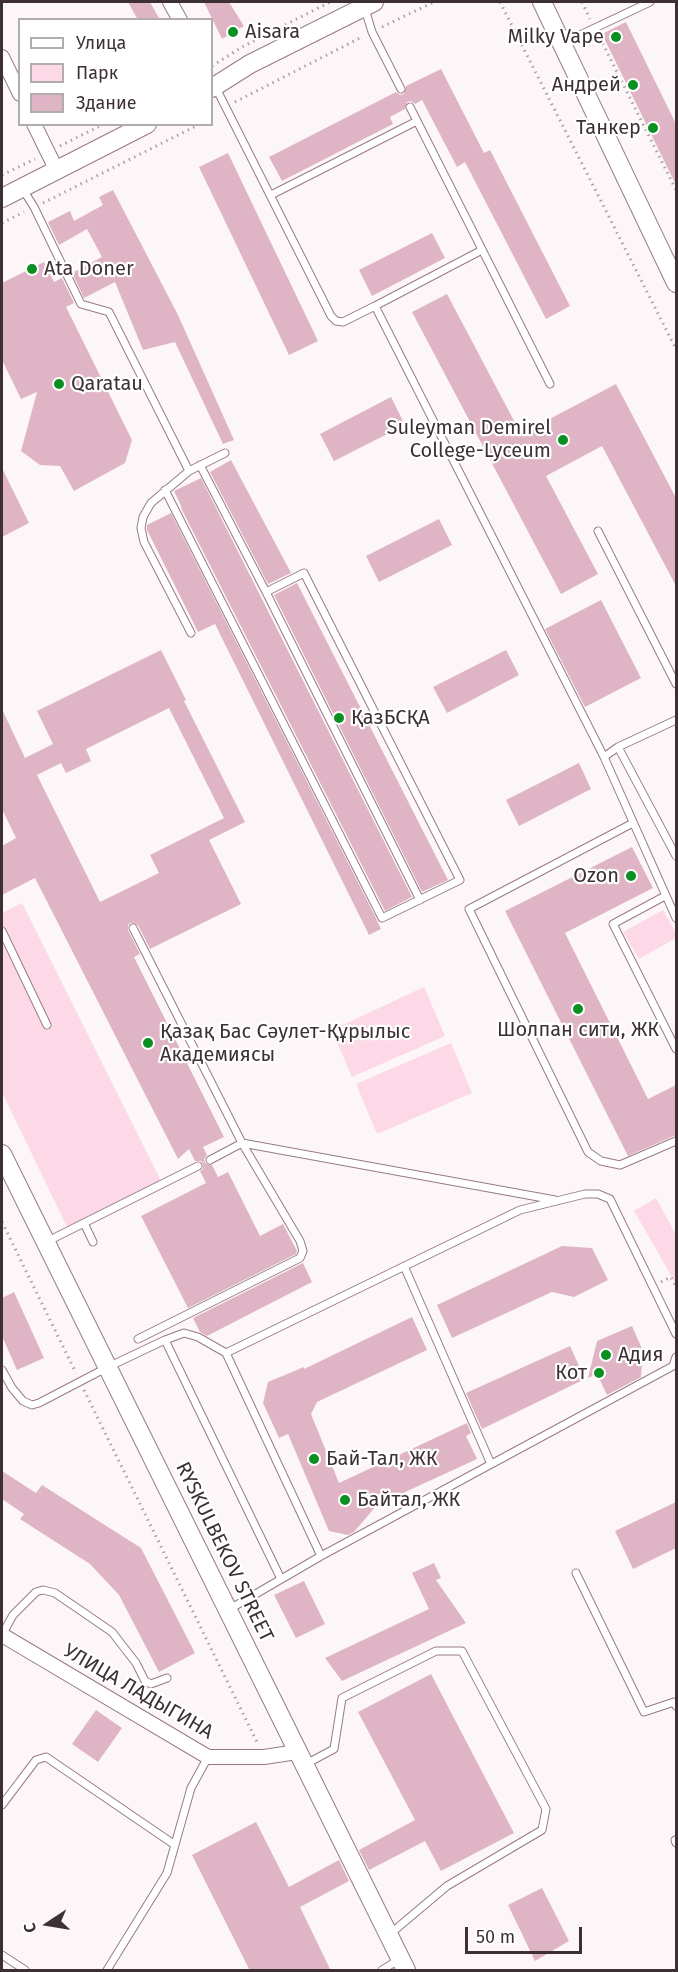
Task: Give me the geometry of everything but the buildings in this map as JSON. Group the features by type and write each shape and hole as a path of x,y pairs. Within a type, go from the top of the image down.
{"street":[{"path":"170,2 179,18"},
{"path":"542,2 672,260 676,283"},
{"path":"213,85 367,3"},
{"path":"2,57 18,90"},
{"path":"35,126 57,171"},
{"path":"2,198 143,126"},
{"name":"RYSKULBEKOV STREET","path":"2,1154 403,1965"},
{"name":"УЛИЦА ЛАДЫГИНА","path":"2,1635 208,1757 300,1759"}],"lane":[{"path":"562,43 650,2"},
{"path":"367,3 372,32 401,89"},
{"path":"213,85 331,316 336,321 344,322 482,250"},
{"path":"410,107 550,384"},
{"path":"271,195 417,121"},
{"path":"22,188 34,207 81,304 109,312 189,471"},
{"path":"375,306 604,757 676,918"},
{"path":"191,633 144,542 141,528 143,516 151,503 189,471 225,453"},
{"path":"200,465 420,900"},
{"path":"165,490 382,918 460,880 304,573 266,592"},
{"path":"598,531 676,684"},
{"path":"604,757 618,747 676,720"},
{"path":"618,747 676,856"},
{"path":"633,824 469,909 588,1152 601,1161 620,1165 676,1141"},
{"path":"665,896 613,924 676,1048"},
{"path":"133,928 242,1143 300,1241 303,1251 300,1258 138,1339"},
{"path":"2,931 47,1025"},
{"path":"210,1160 242,1143 560,1201"},
{"path":"46,1242 198,1166"},
{"path":"226,1353 520,1210 585,1194 598,1194 610,1199 676,1334"},
{"path":"84,1223 93,1242"},
{"path":"404,1266 491,1464"},
{"path":"2,1370 12,1388 23,1401 32,1405 108,1367 184,1333 198,1337 226,1353 321,1556"},
{"path":"165,1340 281,1579"},
{"path":"228,1610 321,1556 673,1366 676,1357"},
{"path":"576,1573 644,1712 674,1702 676,1706"},
{"path":"2,1635 13,1615 36,1592 44,1590 56,1593 112,1632 136,1663 145,1681 151,1684 167,1678"},
{"path":"300,1759 334,1749 342,1698 436,1651 462,1651 546,1809 542,1830 447,1886 388,1935"},
{"path":"2,1805 36,1760 46,1757 175,1845"},
{"path":"107,1971 167,1873 191,1788 208,1757"},
{"path":"2,1954 25,1971"},
{"path":"382,1971 403,1965"}],"path":[{"path":"213,65 242,47 330,2"},
{"path":"226,108 243,96 434,2"},
{"path":"500,2 676,349"},
{"path":"582,2 676,190"},
{"path":"2,223 196,126"},
{"path":"2,1222 264,1757"},
{"path":"654,1286 671,1277 676,1286"}],"green space":[{"path":"22,903 162,1183 68,1229 2,1092 2,913"},
{"path":"663,910 676,933 676,938 639,959 623,932"},
{"path":"424,987 445,1036 352,1077 332,1030"},
{"path":"451,1043 472,1093 377,1134 356,1084"},
{"path":"656,1198 676,1235 676,1284 634,1211"}],"place":[{"name":"Aisara","path":"233,32"},
{"name":"Milky Vape","path":"616,37"},
{"name":"Андрей","path":"633,85"},
{"name":"Танкер","path":"653,128"},
{"name":"Ata Doner","path":"32,269"},
{"name":"Qaratau","path":"59,384"},
{"name":"Suleyman Demirel College-Lyceum","path":"563,440"},
{"name":"ҚазБСҚА","path":"339,718"},
{"name":"Ozon","path":"631,876"},
{"name":"Шолпан сити, ЖК","path":"578,1009"},
{"name":"Қазақ Бас Сәулет-Құрылыс Академиясы","path":"148,1043"},
{"name":"Адия","path":"606,1355"},
{"name":"Кот","path":"599,1373"},
{"name":"Бай-Тал, ЖК","path":"314,1459"},
{"name":"Байтал, ЖК","path":"345,1500"}]}
